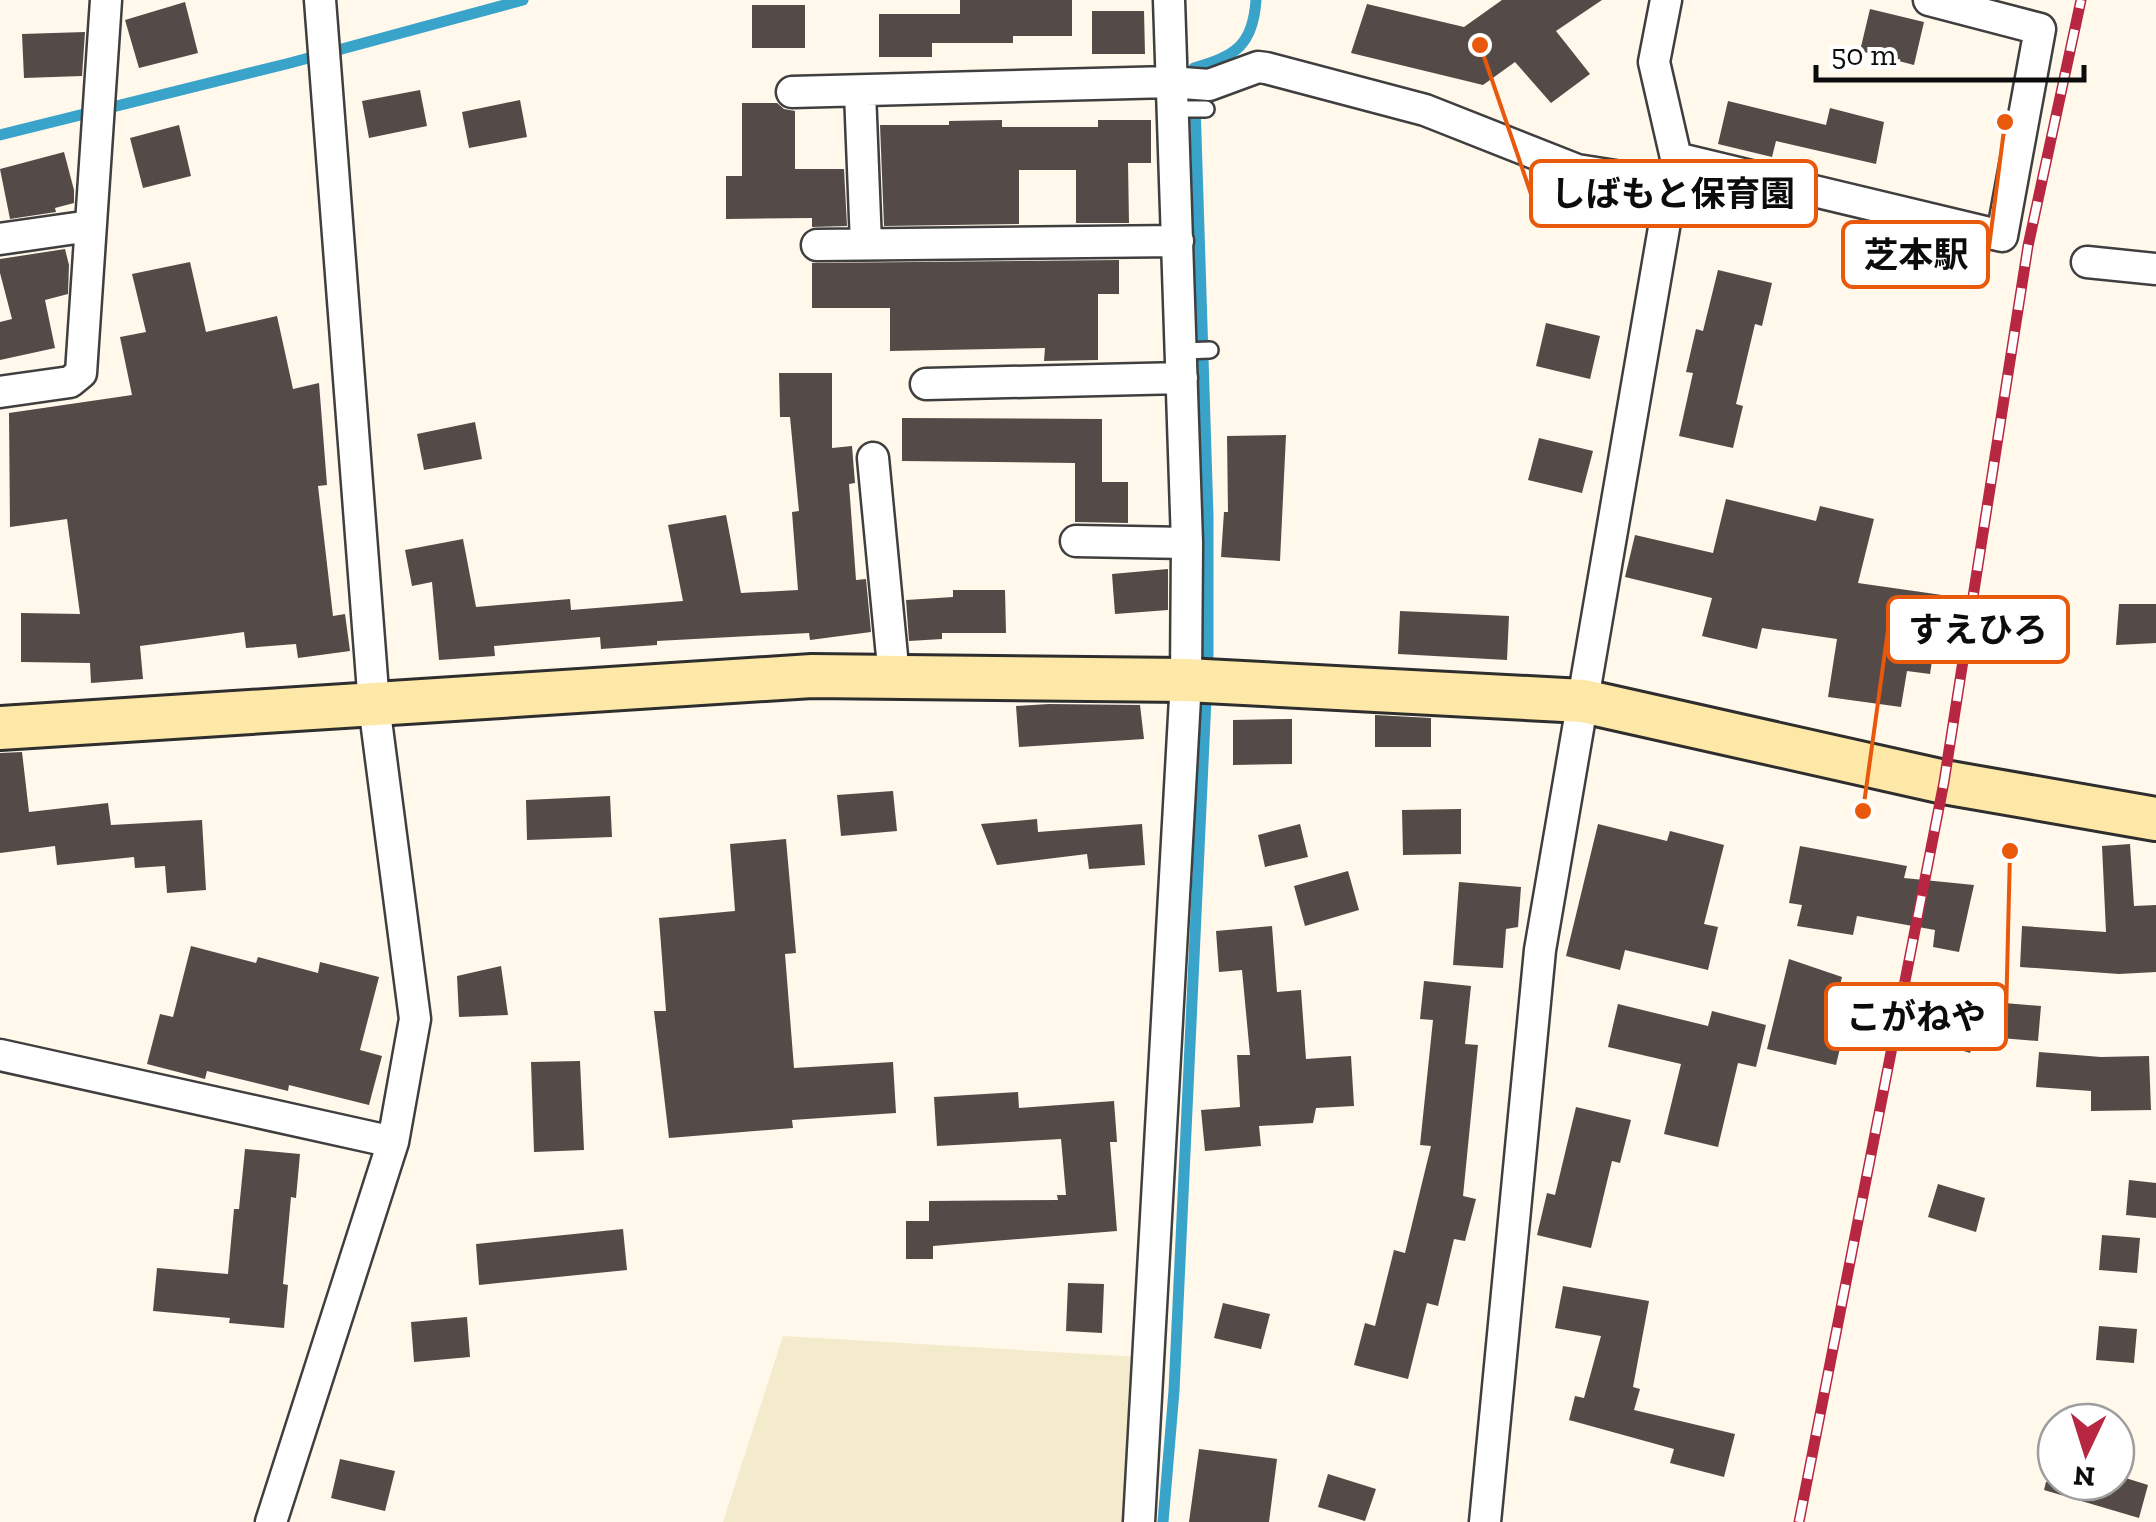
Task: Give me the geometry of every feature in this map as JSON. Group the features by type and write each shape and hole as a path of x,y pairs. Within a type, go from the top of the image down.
{"street":[{"path":"0,392 70,382 81,374 106,0"},
{"path":"271,1522 393,1142 415,1018 374,705 320,0"},
{"path":"1139,1522 1204,681 1187,543 1192,357 1178,241 1187,96 1169,0"},
{"path":"1485,1522 1540,950 1674,169 1654,62 1666,0"},
{"path":"792,92 1187,96 1258,66 1440,115 1577,170 1634,179 1674,169 2002,236 2040,29 1929,0"},
{"path":"860,92 866,244"},
{"path":"0,239 90,226"},
{"path":"817,244 1178,241"},
{"path":"2087,262 2156,269"},
{"path":"926,384 1192,357"},
{"path":"873,458 894,677"},
{"path":"1076,541 1187,543"},
{"path":"0,728 812,676 1204,681 1583,701 1944,782 2156,818"},
{"path":"0,1055 393,1142"}],"shaded area":[{"path":"783,1336 1140,1357 1138,1522 723,1522"}],"building":[{"path":"960,0 1072,0 1072,36 1013,36 1013,43 932,43 932,57 879,57 879,14 960,14"},
{"path":"1502,0 1602,0 1556,31 1590,74 1551,103 1515,62 1483,85 1351,53 1367,4 1464,27"},
{"path":"185,2 198,53 139,68 125,20"},
{"path":"752,5 805,5 805,48 752,48"},
{"path":"1870,9 1924,22 1914,65 1860,51"},
{"path":"1092,11 1144,11 1145,54 1092,54"},
{"path":"85,32 82,76 24,78 22,34"},
{"path":"420,90 427,126 369,138 362,101"},
{"path":"520,100 527,137 469,148 462,112"},
{"path":"1728,101 1826,125 1830,108 1884,122 1876,164 1776,141 1772,157 1718,144"},
{"path":"742,103 777,103 795,111 795,169 844,169 847,226 812,227 812,218 726,219 726,176 742,176"},
{"path":"1002,120 1002,127 1098,127 1098,120 1151,120 1151,163 1128,163 1129,223 1076,223 1076,170 1019,170 1019,224 884,226 880,125"},
{"path":"179,125 191,176 143,188 130,138"},
{"path":"64,152 74,203 55,208 56,212 10,219 0,169"},
{"path":"65,249 68,294 45,300 55,348 0,360 0,322 12,319 0,259"},
{"path":"1119,260 1119,294 1098,294 1098,360 1044,361 1045,348 890,351 890,308 812,308 812,263"},
{"path":"190,262 206,332 277,316 293,389 319,383 327,485 318,486 333,616 345,614 350,651 298,658 296,644 246,648 244,632 140,646 143,679 91,683 90,663 21,662 21,613 80,614 67,519 10,527 9,413 132,395 120,337 146,332 132,274"},
{"path":"1718,270 1772,283 1762,326 1755,324 1736,404 1743,406 1733,448 1679,436 1693,373 1686,372 1696,329 1703,331"},
{"path":"1546,323 1600,336 1590,379 1536,366"},
{"path":"779,373 832,373 832,448 852,446 855,483 849,484 856,580 866,579 871,632 810,640 809,633 657,641 657,645 601,649 600,637 494,646 495,656 439,660 432,582 412,586 405,550 463,539 476,607 570,599 571,610 683,601 668,525 726,515 741,593 798,590 792,512 799,511 790,417 780,417"},
{"path":"902,418 1102,419 1102,482 1128,482 1128,523 1075,522 1075,463 902,461"},
{"path":"475,422 482,459 424,470 417,434"},
{"path":"1286,435 1280,561 1221,557 1224,512 1228,512 1227,436"},
{"path":"1539,438 1593,451 1582,493 1528,480"},
{"path":"1726,499 1816,521 1820,506 1874,519 1858,583 1942,595 1930,674 1907,671 1901,707 1828,697 1837,639 1762,628 1757,649 1702,636 1712,598 1625,577 1635,535 1713,553"},
{"path":"1168,569 1168,610 1115,614 1112,574"},
{"path":"953,590 1005,590 1006,633 942,633 942,639 909,641 906,600 953,597"},
{"path":"2119,604 2156,604 2156,643 2116,645"},
{"path":"1400,611 1509,616 1507,660 1398,654"},
{"path":"1140,705 1144,739 1019,747 1016,706"},
{"path":"1375,715 1431,718 1431,747 1375,747"},
{"path":"1292,719 1292,764 1233,765 1233,720"},
{"path":"22,752 29,812 108,803 111,825 202,820 206,890 167,893 165,866 135,868 134,857 57,865 55,846 0,853 0,753"},
{"path":"893,791 897,831 841,836 837,795"},
{"path":"610,796 612,837 527,840 526,800"},
{"path":"1461,809 1461,854 1403,855 1402,810"},
{"path":"1037,819 1038,832 1142,824 1145,865 1089,869 1087,854 997,865 981,824"},
{"path":"1300,824 1308,857 1265,867 1258,835"},
{"path":"1598,824 1667,841 1670,831 1724,845 1704,924 1718,927 1708,970 1625,950 1620,970 1566,956"},
{"path":"786,839 796,953 785,954 794,1068 893,1062 896,1113 792,1120 793,1128 669,1138 654,1011 666,1011 659,918 735,911 730,844"},
{"path":"2130,844 2134,906 2156,905 2156,972 2119,974 2020,967 2022,926 2106,932 2102,846"},
{"path":"1800,846 1907,866 1904,878 1974,885 1959,952 1933,947 1935,930 1857,916 1853,935 1797,926 1802,905 1789,903"},
{"path":"1348,871 1359,910 1305,926 1294,886"},
{"path":"1459,882 1521,887 1518,927 1506,929 1503,968 1453,965"},
{"path":"1272,926 1277,992 1301,990 1306,1059 1351,1056 1354,1106 1316,1108 1313,1123 1259,1126 1261,1146 1205,1151 1201,1110 1240,1107 1237,1055 1250,1055 1242,970 1219,972 1216,931"},
{"path":"191,946 256,963 258,957 318,973 320,962 379,977 360,1050 382,1056 369,1105 289,1085 288,1091 207,1071 205,1079 147,1064 160,1014 173,1017"},
{"path":"1789,959 1842,977 1832,1019 1846,1023 1836,1065 1767,1049"},
{"path":"501,966 508,1015 459,1017 457,976"},
{"path":"1424,981 1471,986 1465,1044 1478,1045 1463,1196 1476,1199 1465,1241 1454,1239 1438,1306 1427,1303 1408,1379 1354,1365 1365,1323 1375,1326 1394,1250 1405,1253 1431,1146 1420,1145 1433,1020 1420,1019"},
{"path":"2004,1003 2041,1006 2038,1041 2000,1038"},
{"path":"1618,1004 1708,1026 1712,1011 1766,1025 1756,1067 1738,1063 1718,1147 1664,1134 1681,1064 1608,1047"},
{"path":"1928,1004 1981,1022 1970,1053 1917,1036"},
{"path":"2039,1052 2149,1056 2151,1110 2091,1111 2091,1091 2036,1087"},
{"path":"580,1061 584,1150 534,1152 531,1062"},
{"path":"1018,1092 1019,1108 1114,1101 1117,1142 1110,1142 1117,1231 933,1246 933,1259 906,1259 906,1221 929,1221 929,1201 1058,1200 1057,1195 1066,1195 1061,1139 937,1146 934,1097"},
{"path":"1576,1107 1631,1120 1620,1163 1612,1161 1591,1248 1537,1235 1547,1193 1555,1195"},
{"path":"245,1149 300,1154 296,1198 291,1197 283,1284 288,1285 284,1328 153,1311 157,1268 228,1274"},
{"path":"2129,1180 2156,1183 2156,1218 2126,1215"},
{"path":"1938,1184 1985,1198 1976,1232 1928,1217"},
{"path":"623,1229 627,1270 479,1285 476,1244"},
{"path":"2102,1235 2140,1238 2137,1273 2099,1270"},
{"path":"1068,1283 1104,1284 1102,1333 1066,1331"},
{"path":"1563,1286 1649,1301 1633,1387 1640,1389 1634,1410 1735,1434 1724,1477 1670,1463 1674,1449 1569,1420 1575,1396 1584,1398 1601,1336 1555,1328"},
{"path":"1223,1303 1270,1314 1261,1349 1214,1338"},
{"path":"467,1317 470,1357 414,1362 411,1322"},
{"path":"2099,1326 2137,1329 2134,1363 2096,1360"},
{"path":"1199,1449 1277,1459 1269,1522 1189,1522"},
{"path":"340,1459 395,1471 385,1511 331,1498"},
{"path":"1328,1474 1376,1489 1365,1521 1318,1507"},
{"path":"2136,1481 2148,1485 2139,1518 2085,1502 2136,1502"}],"waterway":[{"path":"0,135 523,0"},
{"path":"1194,84 1194,68 1221,59 1246,39 1256,0"},
{"path":"1163,1522 1174,1391 1208,655 1208,516 1195,103"}],"railway":[{"path":"1799,1522 1944,782 2028,246 2081,0"}],"place":[{"name":"しばもと保育園","path":"1480,45"},
{"name":"芝本駅","path":"2005,122"},
{"name":"すえひろ","path":"1863,811"},
{"name":"こがねや","path":"2010,851"}]}
